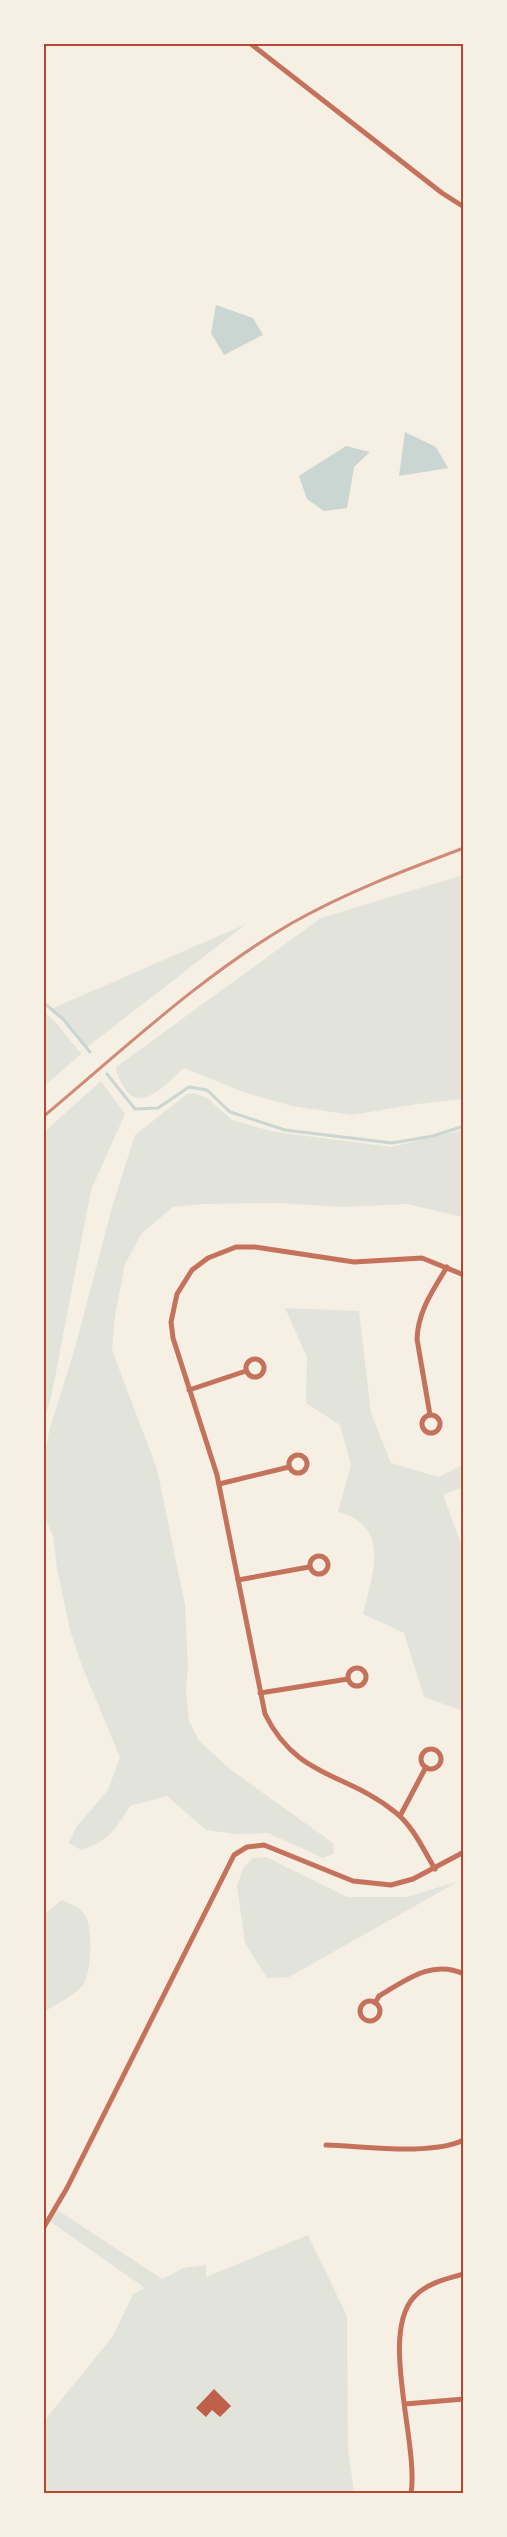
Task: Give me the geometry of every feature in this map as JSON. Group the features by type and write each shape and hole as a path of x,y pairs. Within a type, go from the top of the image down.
{"street":[{"path":"251,44 442,193 464,207"},
{"path":"435,1869 418,1839 400,1816 301,1760 286,1748 264,1714 219,1484 173,1338 171,1322 172,1308 177,1294 192,1270 217,1252 236,1247 255,1247 354,1262 422,1258 464,1275"},
{"path":"430,1415 417,1327 419,1316 447,1267"},
{"path":"189,1390 246,1371"},
{"path":"219,1484 289,1467"},
{"path":"238,1580 309,1567"},
{"path":"260,1693 348,1679"},
{"path":"400,1816 426,1767"},
{"path":"44,2227 67,2188 234,1855 247,1847 264,1845 354,1881 374,1885 391,1885 406,1882 435,1869 464,1852"},
{"path":"375,2003 379,1996 427,1970 453,1969 464,1974"},
{"path":"326,2145 428,2149 451,2146 464,2140"},
{"path":"411,2493 400,2330 407,2306 426,2288 464,2274"},
{"path":"405,2404 464,2399"}],"shaded area":[{"path":"216,305 253,318 263,335 224,355 211,333"},
{"path":"405,432 436,447 448,468 399,476"},
{"path":"346,446 370,452 354,467 347,508 324,511 307,499 299,476"},
{"path":"463,875 463,1099 352,1115 292,1106 246,1093 184,1068 164,1087 147,1097 132,1096 125,1089 116,1067 321,918"},
{"path":"246,924 86,1048 63,1019 51,1009"},
{"path":"44,1012 58,1025 81,1054 44,1086"},
{"path":"101,1081 125,1114 91,1190 52,1393 44,1422 44,1132"},
{"path":"194,1093 207,1098 232,1120 275,1132 391,1147 463,1130 463,1217 407,1204 343,1207 279,1203 204,1204 173,1207 142,1233 125,1264 115,1316 112,1350 157,1469 185,1605 188,1667 186,1691 189,1721 199,1741 231,1770 333,1843 334,1853 323,1858 268,1833 236,1834 206,1830 167,1796 130,1806 110,1834 91,1847 81,1850 69,1843 77,1826 108,1790 120,1757 82,1666 70,1630 53,1536 44,1515 44,1463 49,1431 74,1351 113,1204 135,1135 187,1094"},
{"path":"285,1308 359,1311 371,1413 391,1463 438,1477 463,1465 463,1487 443,1495 463,1549 463,1711 424,1697 404,1633 363,1614 373,1568 372,1540 366,1528 355,1519 338,1512 351,1465 340,1425 306,1403 307,1357"},
{"path":"266,1857 347,1897 407,1897 459,1881 289,1977 267,1978 245,1943 237,1886 243,1868 253,1858"},
{"path":"62,1900 80,1910 88,1921 90,1961 83,1985 44,2012 45,1914"},
{"path":"56,2209 162,2279 184,2268 206,2265 206,2277 308,2235 347,2316 348,2449 354,2493 44,2494 44,2421 113,2336 133,2294 145,2288 48,2220"}],"building":[{"path":"214,2389 231,2406 220,2417 212,2410 206,2417 196,2408"}],"waterway":[{"path":"44,1003 63,1019 90,1052"},
{"path":"107,1074 135,1109 158,1108 189,1087 207,1090 230,1112 285,1130 392,1143 433,1136 464,1126"}],"railway":[{"path":"44,1116 195,989 259,943 292,923 355,891 464,848"}]}
